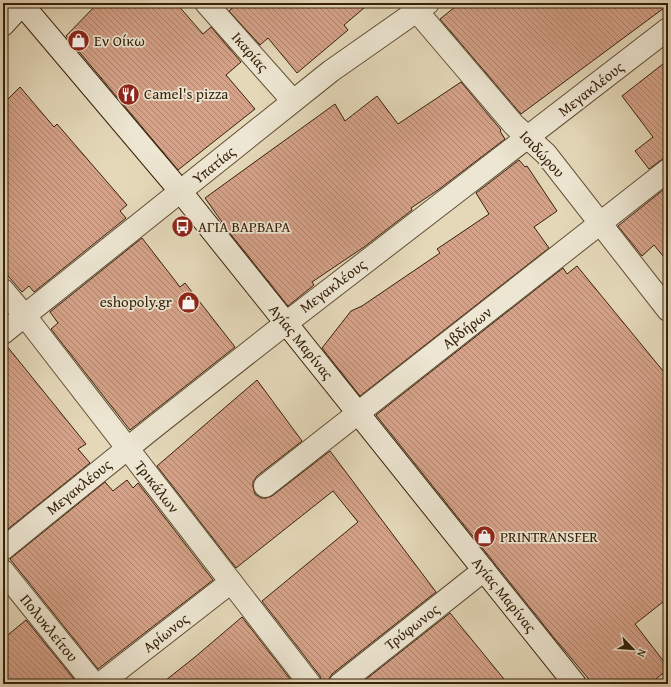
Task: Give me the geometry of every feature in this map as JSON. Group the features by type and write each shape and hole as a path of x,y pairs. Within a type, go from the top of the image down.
{"street":[{"path":"3,25 22,3"},
{"name":"Αγίας Μαρίνας","path":"22,3 180,192 575,684"},
{"name":"Ικαρίας","path":"206,3 293,101"},
{"name":"Υπατίας","path":"3,333 293,101 419,6"},
{"name":"Ισιδώρου","path":"419,6 512,122 546,154 668,310"},
{"name":"Μεγακλέους","path":"3,549 127,448 286,323 668,29"},
{"name":"Αβδήρων","path":"265,486 668,170"},
{"name":"Τρικάλων","path":"3,290 25,316 310,684"},
{"name":"Τρύφωνος","path":"340,684 484,570"},
{"name":"Πολυκλείτου","path":"3,571 94,684"},
{"name":"Αρίωνος","path":"100,684 231,582"}],"building":[{"path":"98,3 176,3 203,34 211,27 241,62 226,75 255,109 178,170 66,36"},
{"path":"238,3 370,3 344,25 348,30 297,73 268,38 260,45 229,11"},
{"path":"460,3 668,3 668,5 521,114 440,19"},
{"path":"668,60 668,158 661,160 649,169 635,151 653,137 622,96"},
{"path":"461,82 501,130 500,131 505,139 438,190 411,208 412,210 364,247 312,282 314,285 288,306 229,232 205,198 335,104 345,121 377,96 398,124"},
{"path":"20,87 54,127 57,124 127,205 120,211 126,218 34,292 29,286 22,292 3,270 3,104"},
{"path":"519,160 525,167 527,166 557,211 534,227 549,248 360,396 322,348 351,311 362,306 440,253 437,249 489,214 476,193"},
{"path":"668,186 668,262 654,245 642,256 618,226"},
{"path":"142,238 180,287 185,283 235,347 130,430 51,329 58,323 50,312"},
{"path":"577,266 668,377 668,598 635,624 668,667 668,669 650,684 593,684 555,639 376,415 563,268 567,274"},
{"path":"3,345 6,345 86,444 78,449 90,463 3,533"},
{"path":"257,380 302,441 257,476 253,482 255,494 261,498 272,496 330,451 436,592 332,674 328,684 322,684 320,676 262,601 358,522 333,491 236,568 157,466"},
{"path":"127,480 133,488 138,483 213,580 98,669 10,559 105,482 113,491"},
{"path":"450,613 508,684 360,684"},
{"path":"242,617 294,684 161,684 195,657"},
{"path":"26,620 78,684 3,684 3,639"}],"place":[{"name":"Εν Οίκω","path":"78,41"},
{"name":"Camel's pizza","path":"128,94"},
{"name":"ΑΓΙΑ ΒΑΡΒΑΡΑ","path":"183,227"},
{"name":"eshopoly.gr","path":"188,302"},
{"name":"PRINTRANSFER","path":"484,537"}]}
